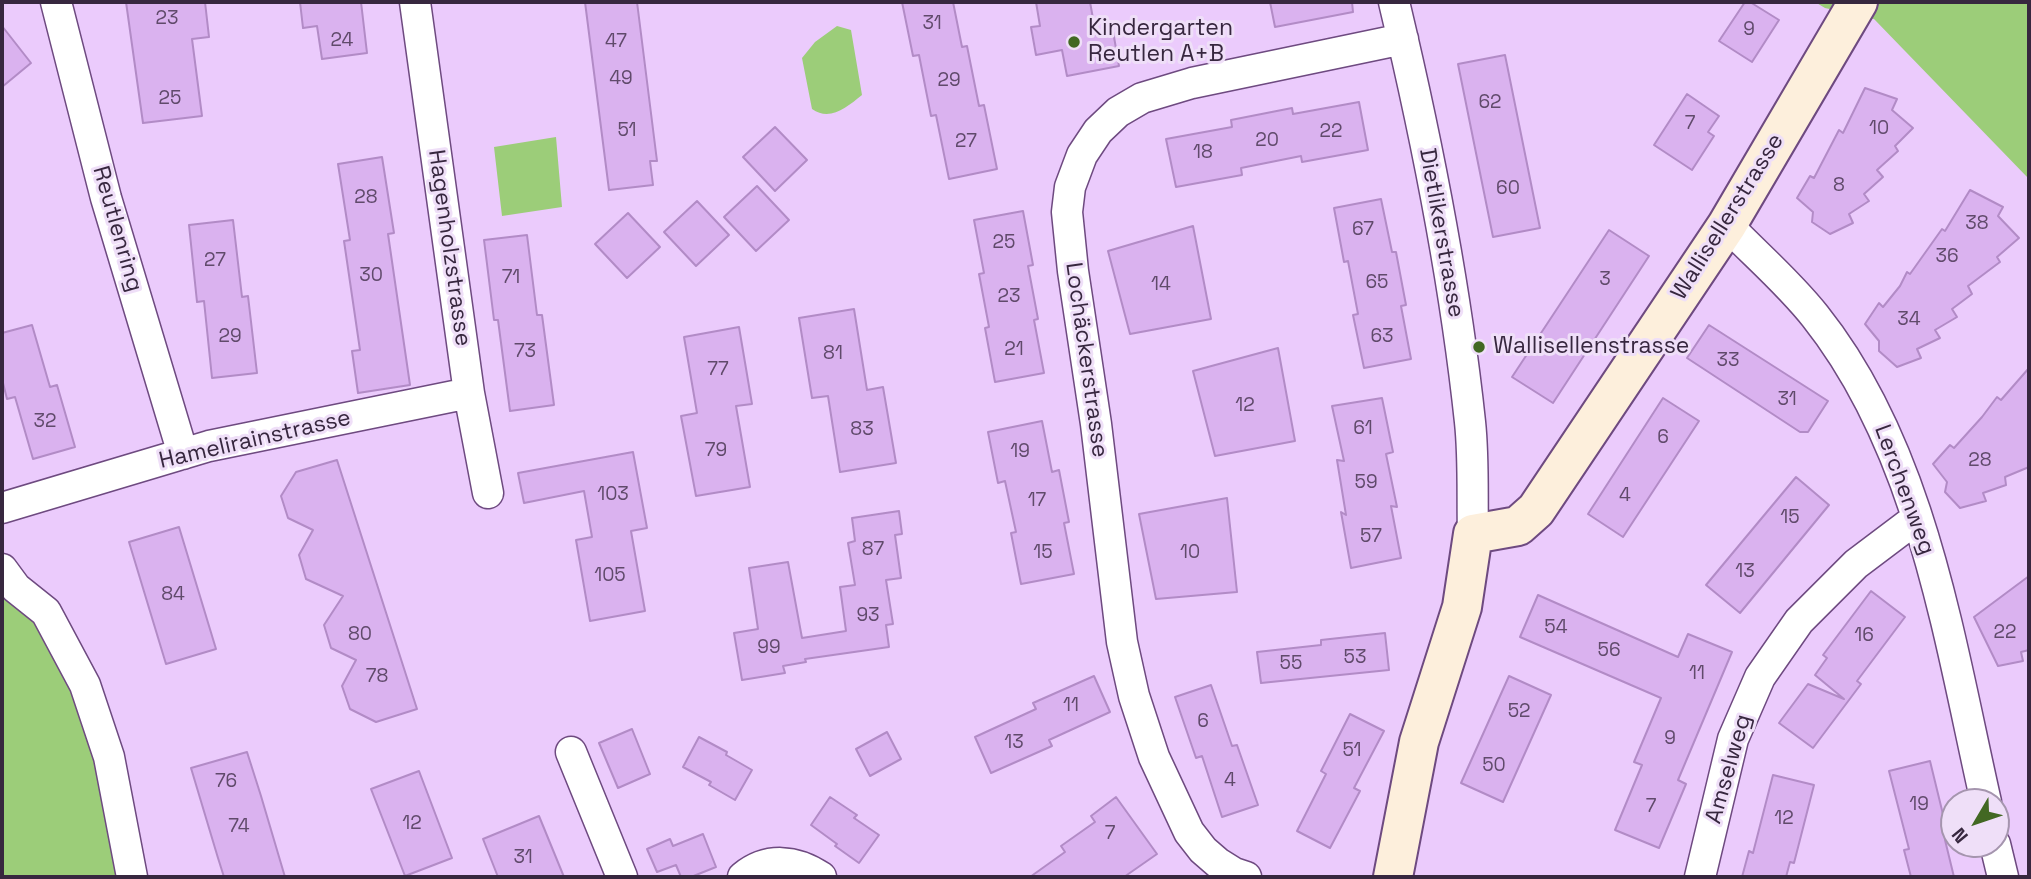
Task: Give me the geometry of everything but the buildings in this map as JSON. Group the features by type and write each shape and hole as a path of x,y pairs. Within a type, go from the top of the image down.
{"street":[{"name":"Reutlenring","path":"56,2 106,198 183,454"},
{"name":"Hagenholzstrasse","path":"415,2 469,393 488,494"},
{"name":"Dietlikerstrasse","path":"1393,877 1419,742 1462,607 1473,534 1470,425 1461,351 1444,241 1394,2"},
{"name":"Wallisellerstrasse","path":"1473,534 1518,526 1536,510 1727,225 1858,2"},
{"name":"Lochäckerstrasse","path":"1246,877 1219,863 1203,850 1189,832 1154,757 1134,696 1122,642 1096,424 1073,271 1067,212 1070,187 1082,155 1098,131 1118,112 1142,98 1192,83 1403,39"},
{"name":"Lerchenweg","path":"1727,225 1815,316 1846,360 1886,431 1938,589 1983,788"},
{"name":"Hamelirainstrasse","path":"2,508 209,446 469,393"},
{"name":"Amselweg","path":"1700,877 1733,739 1760,677 1799,621 1856,564 1917,519"},
{"path":"2,569 16,588 46,612 85,685 109,757 132,877"},
{"path":"571,752 622,877"},
{"path":"1999,858 2003,877"},
{"path":"743,877 751,870 766,864 782,863 796,865 821,877"}],"green space":[{"path":"1815,2 2029,2 2029,179 1874,19 1825,8"},
{"path":"837,26 851,30 862,95 838,111 819,113 812,109 802,58 815,42"},
{"path":"556,137 562,207 502,216 494,147"},
{"path":"2,569 85,685 132,877 2,877"}],"place":[{"name":"Kindergarten Reutlen A+B","path":"1074,42"},
{"name":"Wallisellenstrasse","path":"1479,347"}]}
